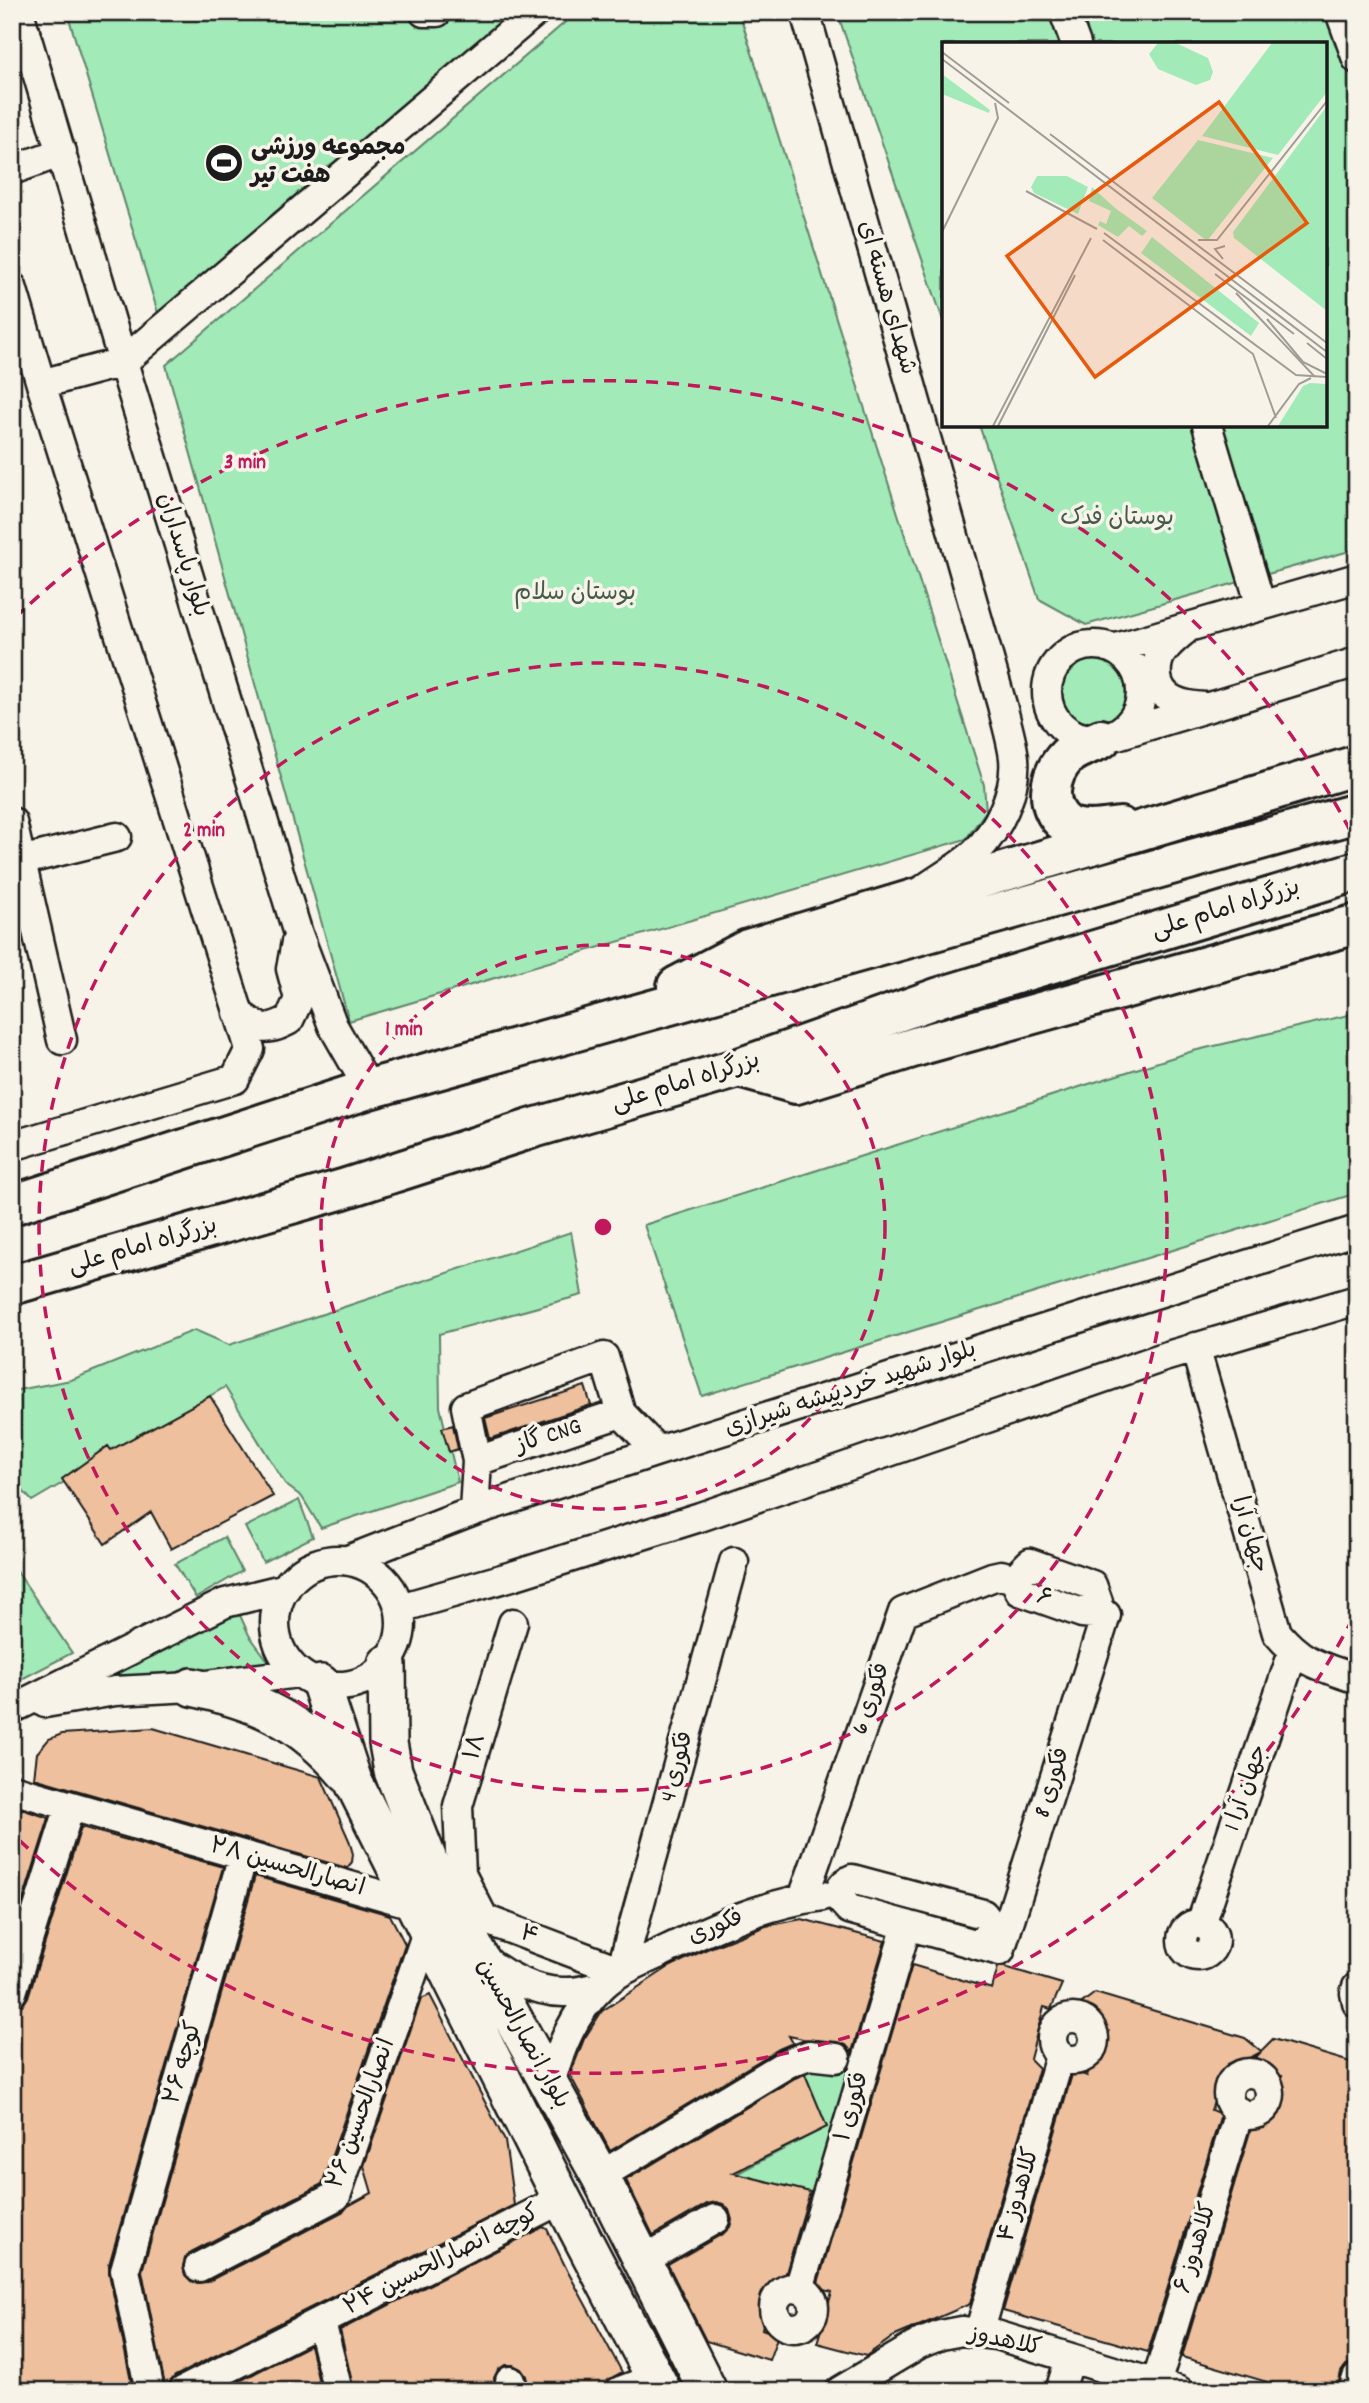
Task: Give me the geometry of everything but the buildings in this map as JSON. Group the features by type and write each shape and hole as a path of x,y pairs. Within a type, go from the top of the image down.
{"highway":[{"path":"1101,739 1068,755 1054,774 1050,792 1056,811 1067,824 1090,831 1185,818"},
{"path":"609,1021 748,949 1357,765"},
{"path":"12,1205 369,1089 1357,813"},
{"name":"بزرگراه امام علی","path":"12,1285 343,1189 530,1129 739,1068 940,997 1357,871"},
{"path":"739,1068 796,1084 925,1044 1357,924"}],"main road":[{"name":"بلوار انصارالحسین","path":"387,1664 388,1743 393,1771 434,1875 600,2176 642,2260 710,2384"},
{"name":"بلوار انصارالحسین","path":"309,1679 353,1782 658,2384"},
{"path":"192,1687 244,1699 270,1710 305,1732 330,1755 353,1782"}],"street":[{"name":"بلوار پاسداران","path":"19,12 298,934 333,1026 369,1089"},
{"path":"424,12 437,12"},
{"path":"41,384 123,362 535,12"},
{"name":"شهدای هسته ای","path":"805,12 1002,705 1014,759 1013,779 1006,806 995,828 975,853 909,900"},
{"path":"1064,12 1075,42"},
{"path":"1340,12 1357,59"},
{"path":"12,170 62,152"},
{"path":"12,286 250,1049 235,1079 12,1146"},
{"path":"1209,427 1261,606"},
{"path":"1113,649 1357,578"},
{"path":"1187,628 1163,651 1156,673 1159,687 1173,701 1188,706 1208,707"},
{"path":"1101,739 1128,726 1136,713 1140,684 1136,669 1126,657 1113,649 1098,645 1083,646 1068,652 1057,662 1049,676 1046,691 1048,708 1057,722 1069,733 1084,739 1101,739 1357,662"},
{"path":"1002,705 1046,691"},
{"path":"12,822 17,862 62,1040"},
{"path":"17,862 117,837"},
{"path":"238,1013 256,1027 267,1029 289,1020 299,999 291,969 298,934"},
{"name":"بلوار شهید خردپیشه شیرازی","path":"348,1560 474,1511 1357,1230"},
{"path":"400,1608 700,1517 1195,1347 1357,1300"},
{"name":"جهان آرا","path":"1195,1347 1277,1633 1293,1652"},
{"path":"474,1511 477,1461 466,1406 604,1357 621,1413 658,1451"},
{"name":"گاز CNG","path":"477,1461 621,1413"},
{"path":"13,1709 115,1691 309,1679 345,1686 368,1679 387,1664 400,1637 400,1608 390,1586 371,1569 348,1560 320,1562 295,1577 286,1588 275,1613 276,1639 289,1663 309,1679"},
{"name":"فکوری 4","path":"612,1979 734,1562"},
{"name":"۶","path":"1014,1579 1030,1563 1091,1585 1098,1602 1094,1614"},
{"name":"فکوری 6","path":"803,1898 903,1612 992,1577 1002,1575 1014,1579"},
{"path":"13,1709 225,1604 286,1588"},
{"name":"فکوری 8","path":"987,1947 1094,1614"},
{"name":"۱۸","path":"461,1874 458,1806 513,1623"},
{"path":"1293,1652 1314,1664 1357,1679"},
{"name":"جهان آرا 1","path":"1201,1924 1293,1652"},
{"name":"انصارالحسین ۲۸","path":"12,1789 243,1856 422,1917"},
{"path":"12,1992 69,1806"},
{"name":"کوچه ۲۶","path":"150,2391 125,2270 243,1856"},
{"name":"۴","path":"461,1874 484,1919 612,1979"},
{"name":"فکوری","path":"480,1956 507,1977 560,1993 579,1992 612,1979 710,1928 803,1898 839,1893 843,1884 852,1879 978,1912 987,1917 990,1927 983,1941 987,1947"},
{"path":"839,1893 841,1903 849,1909 987,1947"},
{"name":"انصارالحسین ۲۶","path":"199,2267 336,2196 422,1917"},
{"name":"فکوری ۱","path":"799,2289 906,1925"},
{"name":"فکوری","path":"550,2084 563,2042 575,2019 612,1979"},
{"path":"1357,1987 1357,2003"},
{"path":"600,2176 788,2063 809,2055 836,2058"},
{"name":"کلاهدوز ۴","path":"979,2333 1060,2056"},
{"name":"کلاهدوز ۶","path":"1167,2387 1239,2112"},
{"name":"کوچه انصارالحسین ۲۴","path":"183,2391 562,2199"},
{"path":"642,2260 715,2219"},
{"path":"321,2322 338,2391"},
{"name":"کلاهدوز","path":"840,2391 919,2344 941,2335 962,2331 996,2335 1167,2387"},
{"path":"1060,2391 1070,2358"},
{"path":"1353,2391 1357,2378"},
{"path":"620,2391 658,2384"}],"green space":[{"name":"مجموعه ورزشی هفت تیر","path":"67,12 515,12 158,313"},
{"name":"بوستان سلام","path":"577,12 739,12 984,785 986,811 966,839 349,1021 166,365"},
{"name":"بوستان فدک","path":"837,12 1357,12 1357,549 1086,625 1039,599 980,427 1327,427 1327,42 942,42 942,317"},
{"path":"1090,652 1109,657 1124,667 1132,682 1132,702 1125,717 1113,725 1078,729 1061,716 1055,698 1056,680 1066,664"},
{"path":"1357,1013 1357,1193 702,1396 644,1225 1193,1051"},
{"path":"571,1232 582,1295 439,1334 440,1407 458,1482 321,1528 302,1497 286,1485 225,1387 32,1501 12,1479 12,1391 71,1380 195,1330 229,1345"},
{"path":"299,1500 313,1537 263,1562 245,1527"},
{"path":"224,1537 242,1571 196,1598 175,1564"},
{"path":"12,1564 72,1653 12,1684"},
{"path":"238,1611 249,1635 274,1669 113,1678 122,1666"},
{"path":"831,2058 860,2065 822,2195 736,2174 826,2127 803,2070"}],"place":[{"name":"مجموعه ورزشی هفت تیر","path":"224,163"}]}
